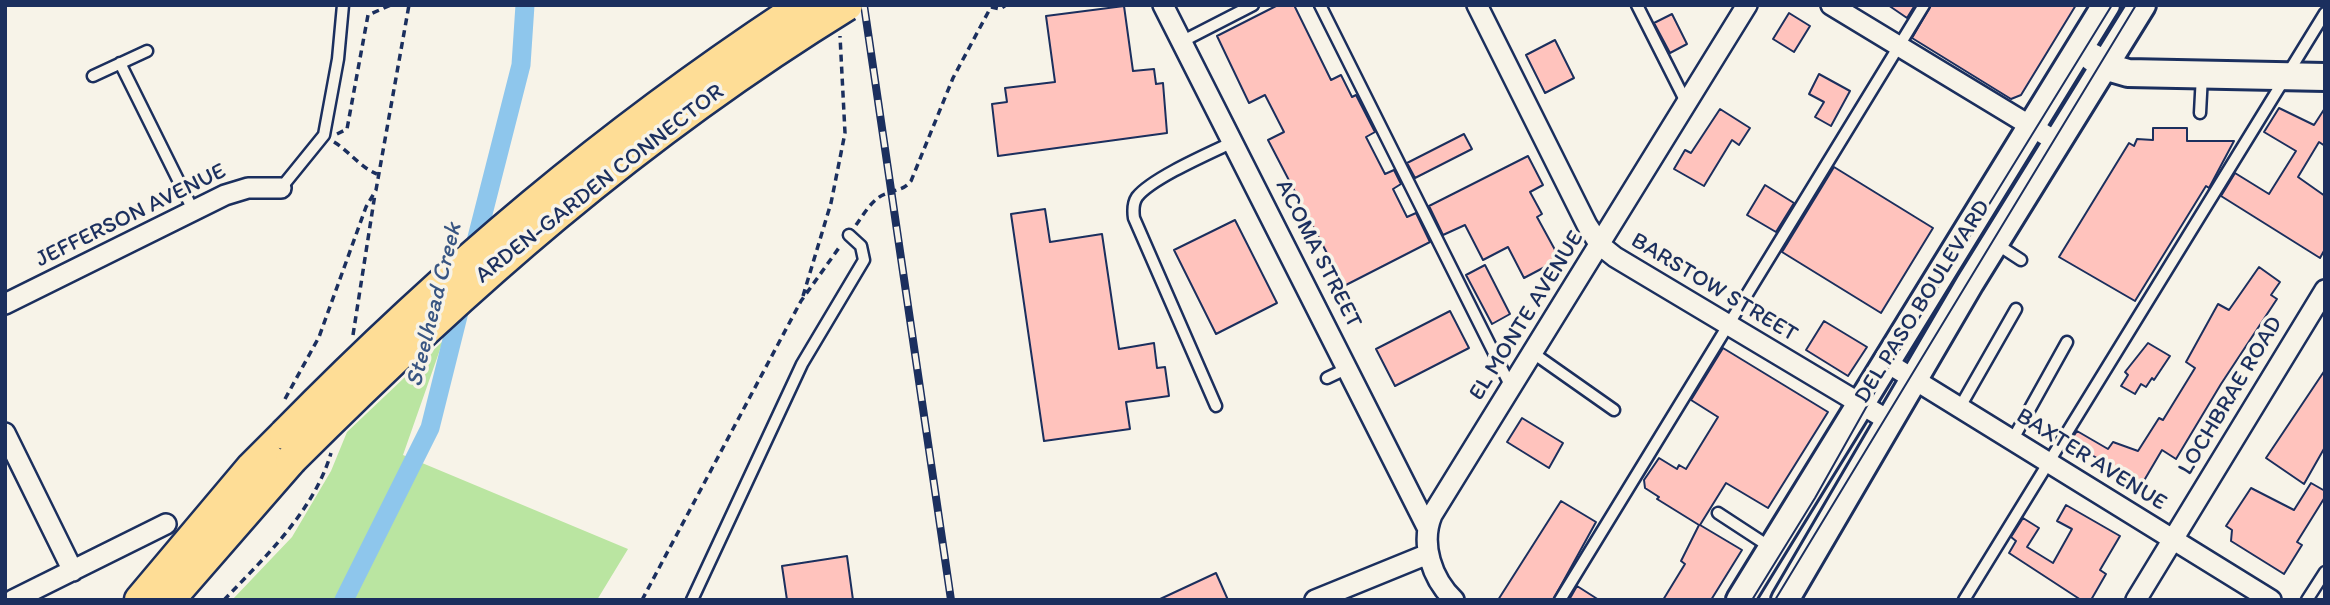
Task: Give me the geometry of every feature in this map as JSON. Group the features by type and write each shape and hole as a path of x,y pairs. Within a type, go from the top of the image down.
{"main road":[{"name":"ARDEN-GARDEN CONNECTOR","path":"169,600 288,447 403,316 536,199 672,95 803,5"},
{"name":"DEL PASO BOULEVARD","path":"1740,600 2106,5"},
{"name":"DEL PASO BOULEVARD","path":"1784,600 1995,243 2142,5"},
{"name":"ARDEN-GARDEN CONNECTOR","path":"140,600 252,467 288,447 554,214 698,104 843,18"},
{"path":"2078,49 2104,66 2128,73 2325,77"}],"street":[{"name":"ACOMA STREET","path":"1163,5 1427,527"},
{"name":"BARSTOW STREET","path":"1477,5 1587,225 1600,245 1727,326 1891,422"},
{"name":"EL MONTE AVENUE","path":"1427,527 1747,5"},
{"path":"1831,5 2057,142"},
{"name":"JEFFERSON AVENUE","path":"5,304 237,191 281,188"},
{"name":"LOCHBRAE ROAD","path":"2136,600 2325,290"},
{"name":"BAXTER AVENUE","path":"1886,362 2271,600"},
{"path":"5,433 73,570"},
{"path":"13,600 166,524"},
{"path":"1427,527 1428,554 1438,579 1454,600"},
{"path":"1315,600 1428,554"}],"lane":[{"path":"281,188 324,135 338,59 343,5"},
{"path":"1181,42 1254,5"},
{"path":"1320,5 1511,388"},
{"path":"1637,5 1687,104"},
{"path":"1560,600 1924,5"},
{"path":"1964,600 2325,13"},
{"path":"93,76 147,51"},
{"path":"120,63 194,212"},
{"path":"2200,113 2202,74"},
{"path":"1216,406 1165,293 1134,218 1133,208 1138,196 1176,170 1233,142"},
{"path":"692,600 802,364 864,260 861,246 849,235"},
{"path":"1995,243 2021,260"},
{"path":"1959,407 2016,309"},
{"path":"2013,439 2067,342"},
{"path":"1533,353 1614,410"},
{"path":"1327,378 1348,368"},
{"path":"1718,513 1772,549"},
{"path":"2307,600 2325,572"}],"path":[{"path":"324,135 347,129 368,15 391,5"},
{"path":"288,447 278,418 288,392 319,337 366,207 376,190 409,5"},
{"path":"892,192 903,189 911,181 953,78 991,6 1000,9 1006,5"},
{"path":"642,600 801,301 831,203 845,133 843,18"},
{"path":"324,135 350,152 367,170 378,174"}],"green space":[{"path":"443,341 403,455 628,549 597,600 232,600 292,537 331,471 347,432"}],"building":[{"path":"1278,5 1294,5 1331,80 1341,75 1352,97 1356,95 1375,132 1366,137 1385,174 1394,170 1401,184 1393,189 1407,217 1416,213 1430,242 1344,286 1268,140 1284,132 1265,95 1249,103 1217,36"},
{"path":"1888,5 1915,5 1907,18"},
{"path":"1931,5 2076,5 2021,95 2011,99 1912,38"},
{"path":"1124,6 1133,71 1154,69 1156,84 1163,83 1167,133 998,156 992,104 1007,102 1005,88 1055,82 1046,16"},
{"path":"1789,13 1810,26 1794,52 1773,39"},
{"path":"1672,14 1687,44 1670,53 1654,23"},
{"path":"1555,40 1574,78 1545,93 1526,55"},
{"path":"1819,74 1850,91 1831,126 1815,117 1824,102 1809,94"},
{"path":"2279,108 2314,125 2325,108 2325,146 2319,142 2298,177 2325,196 2325,249 2320,258 2221,196 2235,173 2269,194 2296,151 2264,132"},
{"path":"1720,109 1750,128 1739,145 1732,140 1704,186 1674,169 1685,150 1691,153"},
{"path":"2153,128 2187,128 2187,141 2234,141 2209,188 2206,186 2135,301 2059,257 2129,143 2134,146 2137,139 2153,140"},
{"path":"1464,134 1472,149 1415,178 1407,163"},
{"path":"1528,156 1543,185 1530,192 1542,214 1537,217 1560,259 1524,278 1508,247 1483,260 1465,225 1443,235 1429,206"},
{"path":"1834,167 1933,228 1881,313 1782,252"},
{"path":"1765,185 1794,203 1776,232 1747,215"},
{"path":"1045,209 1050,242 1102,234 1119,349 1154,343 1157,368 1165,367 1169,396 1126,402 1130,429 1044,441 1011,214"},
{"path":"1235,220 1277,303 1216,334 1174,250"},
{"path":"1485,265 1510,314 1492,324 1466,275"},
{"path":"2259,267 2280,282 2271,295 2277,299 2176,459 2162,450 2142,484 2083,450 2079,457 2065,449 2077,431 2108,449 2113,442 2138,451 2159,418 2163,420 2195,368 2186,362 2218,304 2229,310"},
{"path":"1450,311 1469,348 1395,386 1376,349"},
{"path":"1824,321 1867,347 1848,376 1806,350"},
{"path":"2148,343 2170,356 2154,380 2152,378 2146,387 2141,384 2135,394 2121,386 2128,375 2125,372"},
{"path":"1723,348 1828,412 1768,508 1726,483 1700,525 1742,550 1711,600 1663,600 1685,564 1681,561 1699,525 1657,499 1659,497 1645,488 1644,480 1659,458 1677,469 1679,465 1686,469 1718,417 1691,400"},
{"path":"2325,370 2325,447 2304,484 2266,458"},
{"path":"1522,418 1563,443 1549,468 1507,442"},
{"path":"2311,483 2325,491 2325,497 2297,542 2302,545 2284,574 2231,541 2232,530 2226,526 2251,488 2294,510"},
{"path":"1561,501 1596,522 1553,600 1498,600"},
{"path":"2066,505 2120,536 2100,570 2106,574 2091,600 2081,600 2009,553 2016,541 2011,537 2023,518 2039,528 2027,547 2053,563 2072,529 2057,521"},
{"path":"847,556 853,600 787,600 782,566"},
{"path":"1216,573 1228,600 1158,600"},
{"path":"1577,586 1599,600 1569,600"}],"waterway":[{"name":"Steelhead Creek","path":"472,257 521,65 525,5"},
{"name":"Steelhead Creek","path":"344,600 430,428 462,300"}],"tram line":[{"path":"1752,600 1815,498 1890,365 2112,5"},
{"path":"1775,600 2136,5"}],"railway":[{"path":"864,5 951,600"}]}
